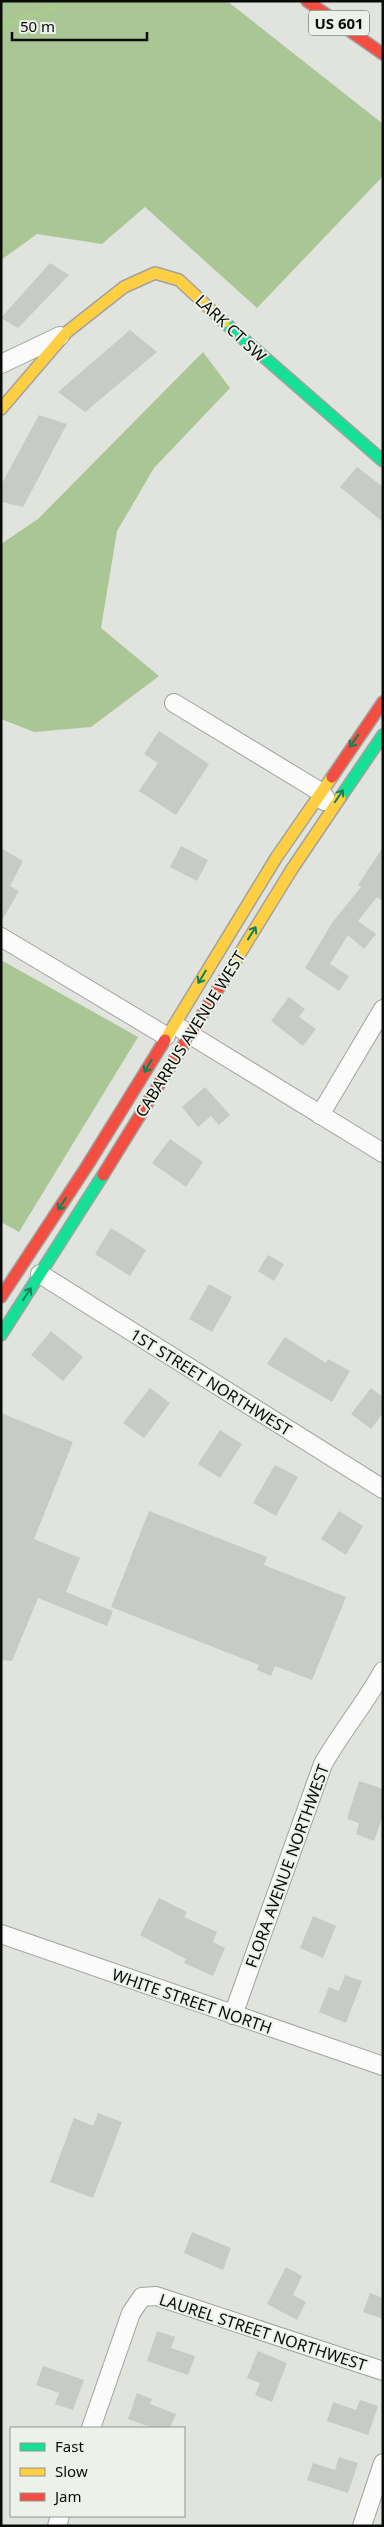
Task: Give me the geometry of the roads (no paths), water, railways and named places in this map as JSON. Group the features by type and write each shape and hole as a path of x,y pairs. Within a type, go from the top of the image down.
{"main road":[{"name":"US 601","path":"307,1 383,53"},
{"name":"LARK CT SW","path":"1,409 67,332 124,288 156,273 179,280 278,371 383,461"},
{"name":"CABARRUS AVENUE WEST","path":"1,1298 87,1166 319,792 383,702"},
{"name":"CABARRUS AVENUE WEST","path":"1,1335 292,869 383,735"}],"street":[{"name":"LARK CT SW","path":"1,364 67,332"},
{"path":"174,704 323,795 324,801 306,829 292,869"},
{"path":"1,937 170,1030 190,1035 383,1153"},
{"path":"320,1115 383,1009"},
{"name":"1ST STREET NORTHWEST","path":"40,1274 383,1488"},
{"name":"FLORA AVENUE NORTHWEST","path":"233,2016 323,1764 341,1732 363,1705 383,1671"},
{"path":"363,1705 372,1701 383,1703"},
{"name":"WHITE STREET NORTH","path":"1,1934 233,2016 383,2066"},
{"name":"LAUREL STREET NORTHWEST","path":"91,2427 131,2313 142,2298 156,2296 383,2371"},
{"path":"362,2526 383,2463"}],"waterway":[{"path":"1,25 56,7"}]}
